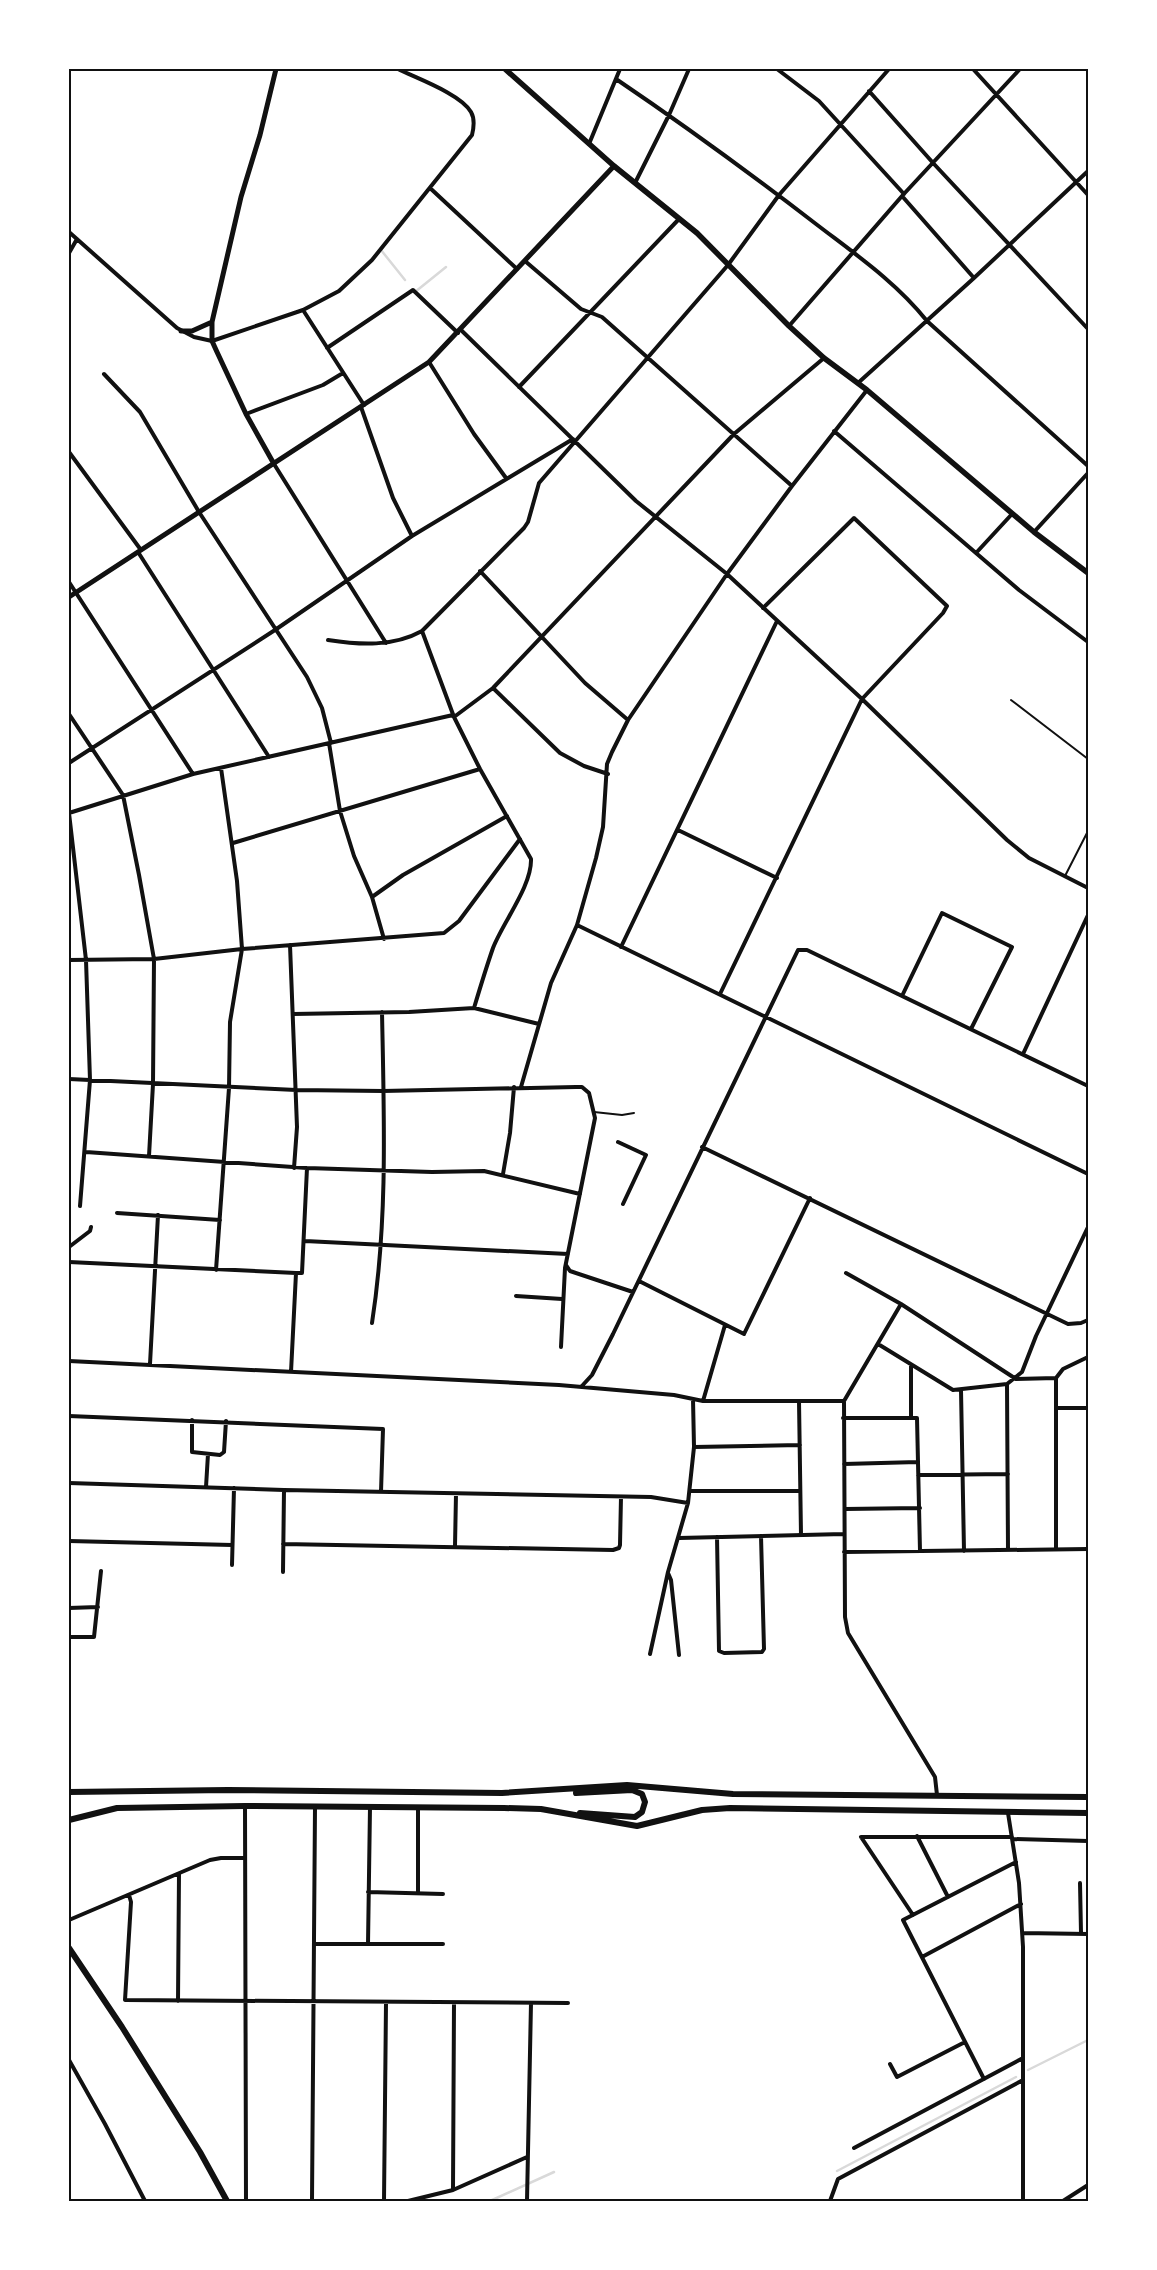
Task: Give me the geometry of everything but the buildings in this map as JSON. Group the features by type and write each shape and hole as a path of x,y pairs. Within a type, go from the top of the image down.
{"main road":[{"path":"505,69 614,166 703,239 789,326 824,358 867,390 1012,514 1088,573"},
{"path":"531,1792 640,1785 706,1793 1088,1797"},
{"path":"69,1792 228,1790 531,1792 632,1790 642,1794 645,1802 642,1812 635,1817 541,1809 245,1806 117,1808 69,1820"},
{"path":"541,1809 637,1826 702,1810 730,1808 1088,1813"},
{"path":"69,1948 122,2027 200,2152 227,2201"}],"street":[{"path":"276,69 260,135 241,197 212,322 212,340 246,414 274,464 386,643"},
{"path":"69,232 181,331 194,337 212,340 303,310 339,291 356,277 376,256 471,138 474,126 472,115 467,106 458,99 398,69"},
{"path":"589,144 620,69"},
{"path":"635,183 669,115 688,69"},
{"path":"777,69 805,89 840,124 974,278"},
{"path":"328,640 386,643 408,638 422,631 524,528 528,522 539,483 728,265 779,195 889,69"},
{"path":"973,69 1088,195"},
{"path":"789,326 903,195 934,164 1020,69"},
{"path":"616,79 779,195 853,252 909,300 927,321 1088,466"},
{"path":"869,91 934,164 1088,329"},
{"path":"69,597 429,362 460,332 614,166"},
{"path":"858,383 1010,245 1088,171"},
{"path":"430,188 517,269"},
{"path":"519,387 679,220"},
{"path":"69,253 77,239"},
{"path":"525,261 582,309 602,317 792,486"},
{"path":"327,348 413,290 519,387 655,518 727,574 862,699 1007,840 1029,858 1088,888"},
{"path":"303,310 362,406 393,498 412,536"},
{"path":"181,331 192,330 212,322"},
{"path":"80,1206 86,1152 90,1080 86,960 80,891 69,813 193,774 454,716 493,688 734,434 824,358"},
{"path":"429,362 474,434 506,478"},
{"path":"246,414 323,385 343,373"},
{"path":"104,374 140,412 199,512 313,689 322,708 330,743 340,811 354,856 372,897 384,939"},
{"path":"521,1086 551,983 576,925 600,843 608,774 607,764 628,720 727,574 792,486 867,390"},
{"path":"834,431 1052,617 1088,642"},
{"path":"69,763 275,630 412,536 573,438"},
{"path":"69,452 139,551 269,757"},
{"path":"1034,532 1088,472"},
{"path":"976,553 1012,514"},
{"path":"720,994 862,699 946,611 947,603 855,518 850,519 763,608"},
{"path":"480,571 585,683 628,720"},
{"path":"69,582 193,774"},
{"path":"621,947 777,621"},
{"path":"422,631 454,716 480,769 531,859 530,869 494,947 474,1008"},
{"path":"493,688 560,754 584,766 608,774"},
{"path":"69,714 123,796 154,960 153,1084 149,1156"},
{"path":"216,1270 225,1162 230,1022 242,949 233,843 221,768"},
{"path":"233,843 480,769"},
{"path":"372,897 403,874 507,816"},
{"path":"678,830 777,878"},
{"path":"69,960 154,960 290,944 384,939 444,933 449,931 458,921 520,838"},
{"path":"902,996 942,913 1012,947 970,1029"},
{"path":"1023,1054 1088,916"},
{"path":"576,925 1088,1174"},
{"path":"290,944 297,1127 294,1168"},
{"path":"582,1387 592,1375 639,1281 765,1016 796,953 801,949 807,950 1088,1086"},
{"path":"292,1014 474,1008 538,1024"},
{"path":"372,1323 378,1282 384,1171 382,1012"},
{"path":"69,1080 296,1090 383,1091 521,1086 582,1088 589,1092 594,1112 590,1148 566,1261 562,1299 561,1347"},
{"path":"504,1174 514,1087"},
{"path":"618,1142 646,1155 623,1204"},
{"path":"702,1147 1068,1324 1081,1324 1088,1320"},
{"path":"86,1152 294,1168 384,1171 484,1171 504,1174 580,1194"},
{"path":"69,1262 302,1273 307,1168"},
{"path":"639,1281 744,1334 810,1198"},
{"path":"117,1214 220,1220"},
{"path":"150,1364 158,1215"},
{"path":"69,1247 90,1231 91,1227"},
{"path":"878,1344 946,1387 962,1390 1007,1384 1016,1379 1022,1372 1047,1313 1088,1227"},
{"path":"305,1241 381,1243 568,1254"},
{"path":"566,1261 570,1272 633,1292"},
{"path":"291,1372 296,1273"},
{"path":"846,1273 900,1304 1016,1379 1056,1378"},
{"path":"516,1296 562,1299"},
{"path":"900,1304 844,1401 845,1617 848,1633 936,1777 937,1795"},
{"path":"703,1401 725,1325"},
{"path":"1056,1549 1056,1378 1063,1369 1088,1357"},
{"path":"69,1361 582,1387 674,1395 703,1401 844,1401"},
{"path":"911,1366 911,1418"},
{"path":"1007,1384 1008,1550"},
{"path":"962,1390 964,1551"},
{"path":"650,1654 668,1572 688,1503 694,1447 693,1399"},
{"path":"799,1401 801,1535"},
{"path":"1056,1408 1088,1408"},
{"path":"69,1416 383,1429 381,1492"},
{"path":"843,1418 917,1418 920,1551"},
{"path":"192,1420 191,1450 193,1453 220,1455 224,1453 226,1421"},
{"path":"694,1447 800,1445"},
{"path":"206,1487 208,1454"},
{"path":"844,1464 918,1462"},
{"path":"918,1475 1008,1474"},
{"path":"69,1483 284,1490 664,1498 688,1503"},
{"path":"232,1565 234,1488"},
{"path":"283,1572 284,1490"},
{"path":"690,1491 800,1491"},
{"path":"455,1546 456,1494"},
{"path":"283,1544 613,1550 619,1548 620,1497"},
{"path":"845,1509 920,1508"},
{"path":"679,1538 844,1534"},
{"path":"717,1537 718,1651 724,1653 759,1652 764,1649 761,1536"},
{"path":"69,1541 232,1545"},
{"path":"844,1552 1088,1549"},
{"path":"69,1637 94,1637 101,1571"},
{"path":"668,1572 671,1580 679,1655"},
{"path":"69,1608 98,1607"},
{"path":"245,1806 246,2201"},
{"path":"312,2201 315,1807"},
{"path":"368,1944 370,1807"},
{"path":"418,1808 418,1893"},
{"path":"1008,1812 1021,1904 1023,2201"},
{"path":"917,1836 948,1897"},
{"path":"913,1915 861,1837 917,1836 1088,1841"},
{"path":"69,1920 210,1860 244,1858"},
{"path":"984,2080 903,1920 1016,1862"},
{"path":"178,2001 179,1874"},
{"path":"1080,1883 1081,1934"},
{"path":"368,1892 444,1894"},
{"path":"129,1895 131,1902 125,2000 568,2003"},
{"path":"922,1957 1021,1904"},
{"path":"1022,1933 1088,1934"},
{"path":"314,1944 443,1944"},
{"path":"384,2201 386,2003"},
{"path":"453,2190 454,2003"},
{"path":"527,2201 531,2003"},
{"path":"890,2064 897,2077 965,2042"},
{"path":"854,2148 1023,2058"},
{"path":"69,2060 145,2201"},
{"path":"830,2201 838,2179 1023,2080"},
{"path":"408,2201 453,2190 527,2157"},
{"path":"1063,2201 1088,2185"}],"lane":[{"path":"1011,700 1088,759"},
{"path":"1065,876 1088,831"},
{"path":"594,1112 622,1115 634,1113"}],"waterway":[{"path":"381,250 405,280"},
{"path":"415,292 446,267"},
{"path":"1028,2070 1088,2040"},
{"path":"837,2171 1016,2077"},
{"path":"490,2201 554,2172"}]}
